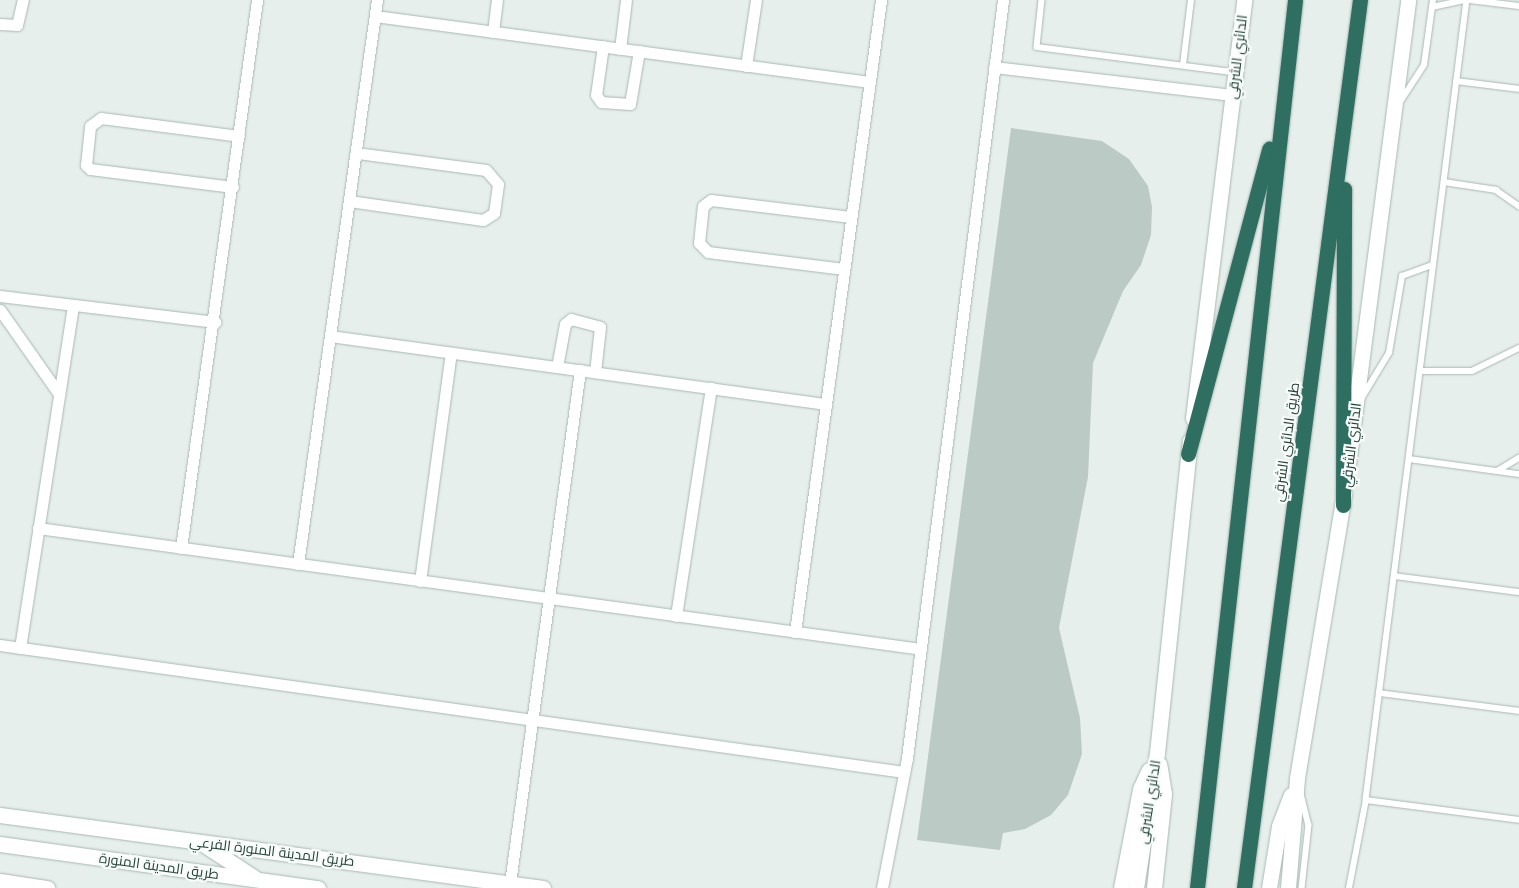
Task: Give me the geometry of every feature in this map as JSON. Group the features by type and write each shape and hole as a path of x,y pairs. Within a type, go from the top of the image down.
{"highway":[{"path":"1197,888 1281,102 1295,0"},
{"name":"طريق الدائري الشرقي","path":"1244,888 1360,0"},
{"path":"1188,454 1281,102"},
{"path":"1343,505 1344,127"}],"street":[{"path":"0,24 16,25 23,0"},
{"path":"180,548 215,322 256,0"},
{"path":"298,564 377,0"},
{"path":"493,32 498,0"},
{"path":"620,49 626,0"},
{"path":"746,66 756,0"},
{"path":"794,632 881,0"},
{"path":"882,888 904,772 921,649 1002,0"},
{"name":"الدائري الشرقي","path":"1136,888 1157,752 1188,454 1244,0"},
{"name":"الدائري الشرقي","path":"1288,888 1297,778 1343,505 1408,0"},
{"path":"375,16 870,82"},
{"path":"603,46 596,95 601,102 630,104 639,51"},
{"path":"994,67 1232,95"},
{"path":"233,187 90,169 90,126 101,118 239,136"},
{"path":"349,201 483,220 494,213 498,184 486,170 356,153"},
{"path":"844,269 708,252 699,243 703,206 711,200 851,217"},
{"path":"0,296 215,322"},
{"path":"20,648 73,305"},
{"path":"0,310 59,394"},
{"path":"557,367 564,324 571,320 600,327 595,372"},
{"path":"330,336 826,404"},
{"path":"420,580 451,353"},
{"path":"510,883 580,370"},
{"path":"676,616 711,388"},
{"path":"38,528 921,649"},
{"path":"0,645 533,718 904,772"},
{"path":"1121,888 1140,788 1157,752"},
{"path":"1154,888 1164,794 1157,752"},
{"path":"1269,888 1279,826 1297,778"},
{"name":"طريق المدينة المنورة الفرعي","path":"0,816 543,888"},
{"path":"200,842 258,880"},
{"name":"طريق المدينة المنورة","path":"0,844 318,888"},
{"path":"0,881 48,888"}],"lane":[{"path":"1042,0 1037,47 1234,72"},
{"path":"1183,65 1191,0"},
{"path":"1393,112 1424,65 1434,0"},
{"path":"1432,7 1467,0 1519,6"},
{"path":"1349,888 1366,800 1467,0"},
{"path":"1456,81 1519,89"},
{"path":"1444,182 1496,190 1519,206"},
{"path":"1355,409 1389,353 1402,276 1433,265"},
{"path":"1420,371 1472,371 1519,348"},
{"path":"1497,471 1519,458"},
{"path":"1409,460 1519,474"},
{"path":"1394,576 1519,592"},
{"path":"1379,693 1519,712"},
{"path":"1297,778 1309,825 1302,888"},
{"path":"1366,800 1519,820"}],"building":[{"path":"1011,128 1102,141 1129,159 1148,186 1152,207 1151,235 1141,265 1123,291 1093,363 1088,477 1059,628 1080,718 1082,754 1068,795 1051,815 1025,829 1003,833 1000,850 917,840"}]}
